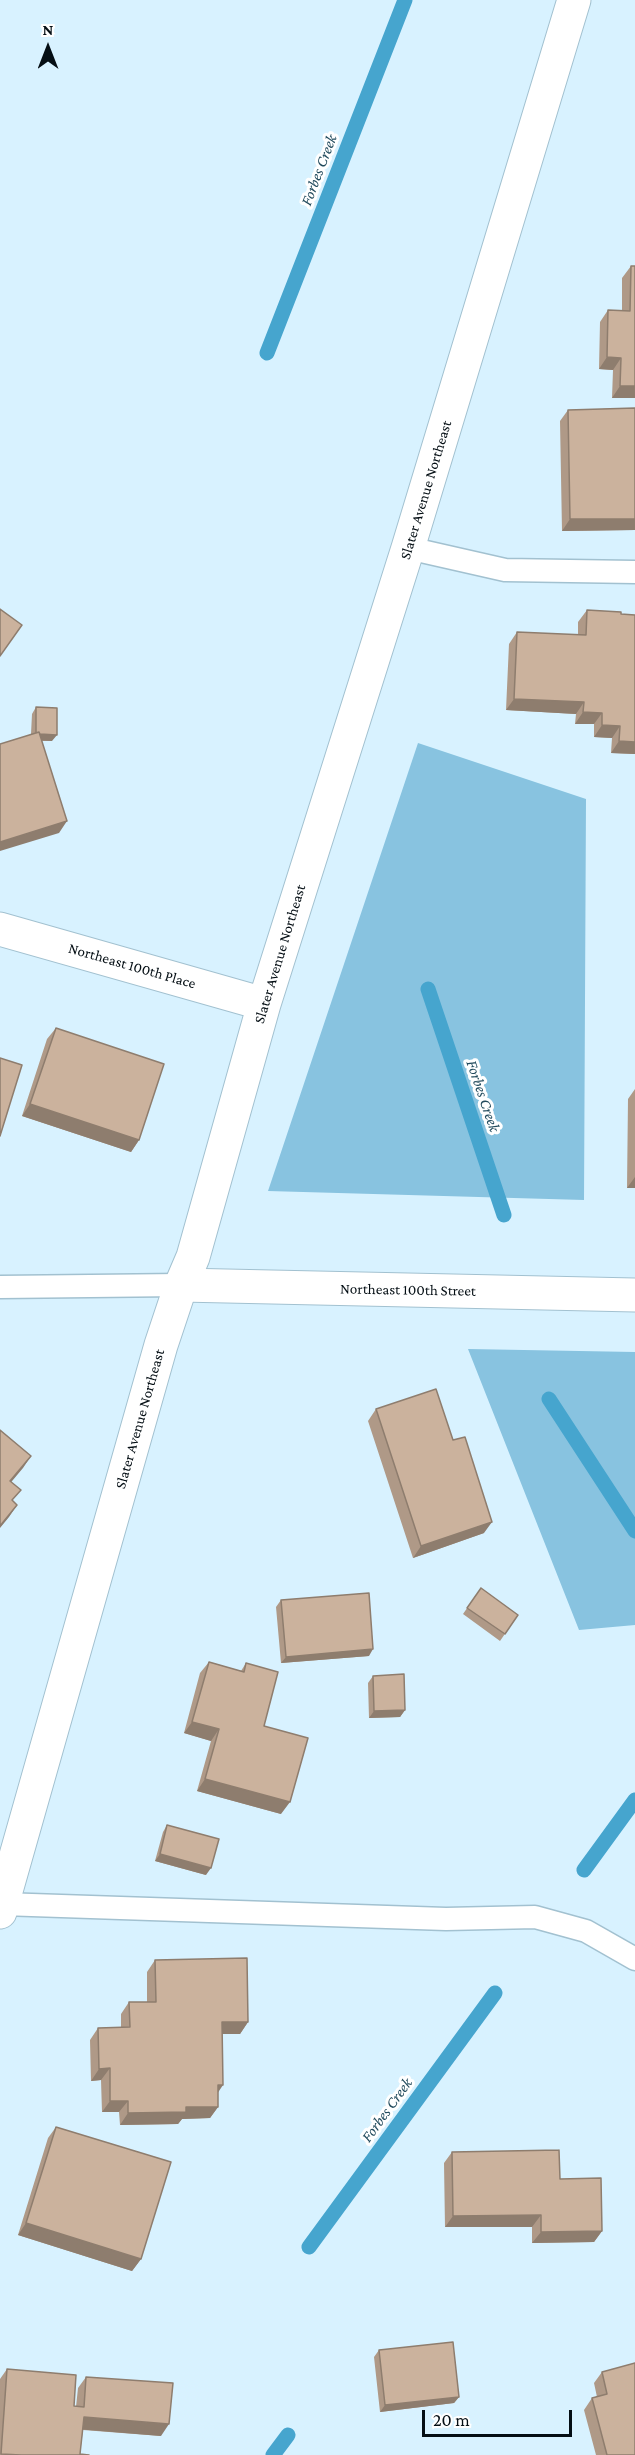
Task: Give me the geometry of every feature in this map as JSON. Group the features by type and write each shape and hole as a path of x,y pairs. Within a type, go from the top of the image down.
{"street":[{"name":"Slater Avenue Northeast","path":"1,1908 160,1345 193,1257 264,1004 408,548 574,0"},
{"name":"Northeast 100th Place","path":"0,929 264,1004"},
{"name":"Northeast 100th Street","path":"181,1285 635,1295"}],"lane":[{"path":"408,548 505,570 635,572"},
{"path":"0,1287 181,1285"},
{"path":"1,1908 446,1919 535,1917 586,1931 635,1959"}],"shaded area":[{"path":"418,743 586,799 584,1200 268,1191"},
{"path":"468,1349 635,1352 635,1625 579,1630"}],"building":[{"path":"631,266 635,266 635,386 620,386 621,358 607,357 608,310 630,311"},
{"path":"635,408 635,519 570,519 568,410"},
{"path":"0,609 22,625 0,656"},
{"path":"587,610 635,615 635,742 619,741 620,726 602,725 602,713 583,712 584,702 514,699 517,632 586,635"},
{"path":"36,707 57,708 57,735 36,733"},
{"path":"39,732 67,821 0,842 0,744"},
{"path":"56,1028 164,1064 139,1140 30,1104"},
{"path":"0,1058 22,1065 0,1136"},
{"path":"436,1389 453,1440 465,1437 492,1522 421,1546 376,1409"},
{"path":"0,1430 31,1456 10,1481 21,1490 12,1500 17,1505 0,1526"},
{"path":"481,1588 518,1615 505,1634 467,1608"},
{"path":"369,1593 373,1649 286,1657 281,1600"},
{"path":"209,1662 244,1672 246,1663 278,1672 264,1726 308,1738 290,1802 205,1779 219,1729 192,1722"},
{"path":"404,1674 405,1710 374,1711 373,1676"},
{"path":"167,1825 219,1839 211,1868 160,1854"},
{"path":"247,1958 248,2022 222,2022 223,2085 218,2085 218,2107 186,2107 186,2112 128,2113 128,2101 110,2101 110,2068 99,2069 98,2028 130,2027 129,2002 156,2002 155,1960"},
{"path":"56,2127 171,2162 141,2259 26,2223"},
{"path":"559,2150 560,2179 601,2178 602,2231 541,2232 541,2215 453,2216 452,2152"},
{"path":"453,2342 459,2397 385,2405 379,2350"},
{"path":"635,2363 635,2455 607,2455 592,2398 607,2394 602,2372"},
{"path":"7,2369 76,2375 74,2406 84,2407 86,2377 173,2383 169,2424 84,2417 80,2454 89,2455 1,2454"}],"waterway":[{"name":"Forbes Creek","path":"267,353 405,0"},
{"name":"Forbes Creek","path":"428,989 504,1215"},
{"name":"Forbes Creek","path":"549,1399 635,1531"},
{"name":"Forbes Creek","path":"584,1870 635,1800"},
{"name":"Forbes Creek","path":"309,2247 495,1993"},
{"name":"Forbes Creek","path":"273,2455 288,2435"}]}
